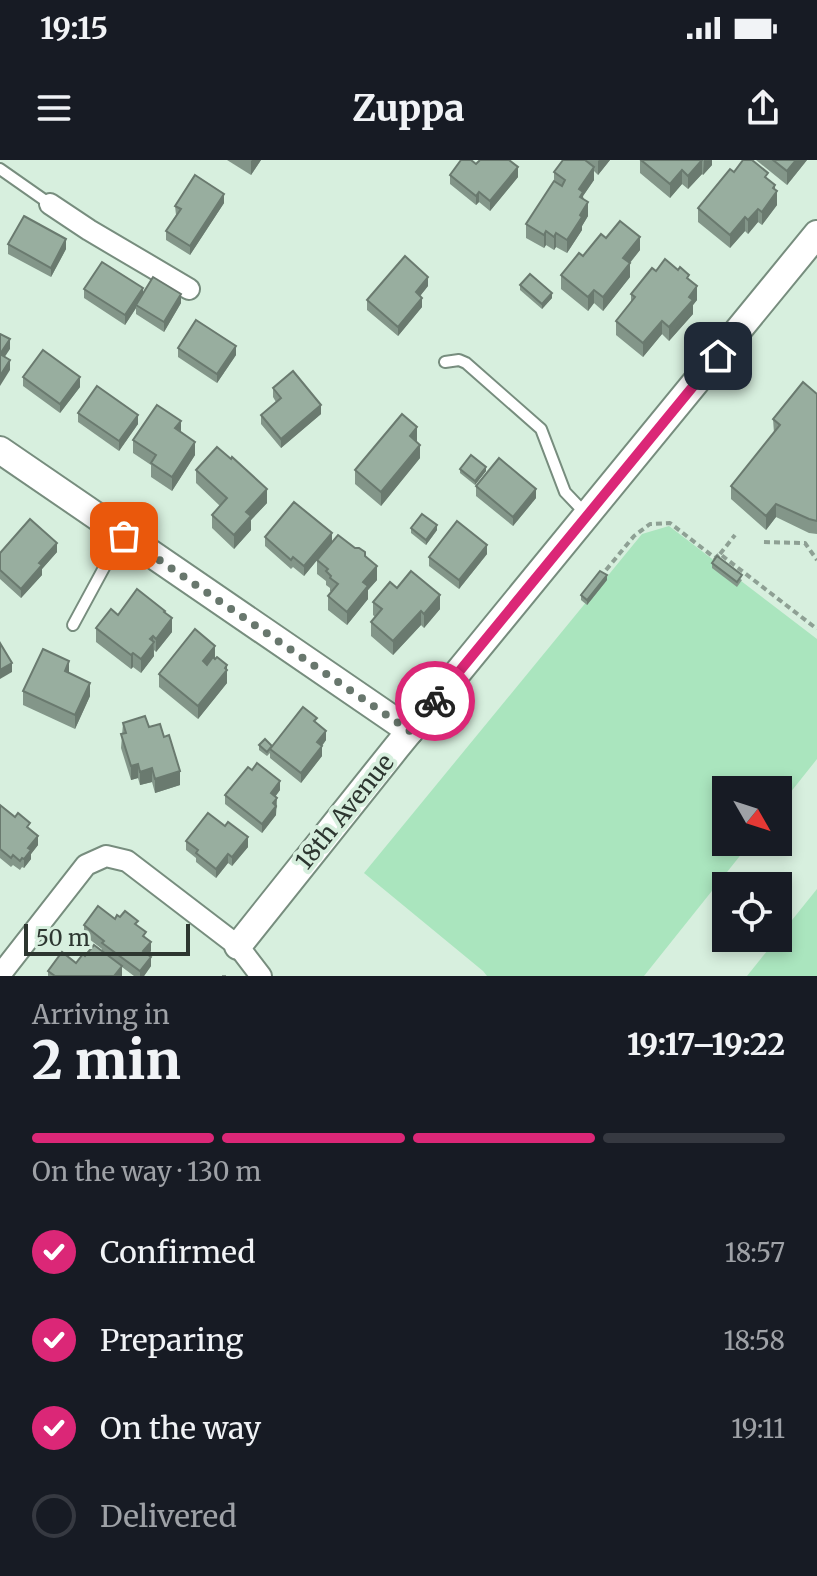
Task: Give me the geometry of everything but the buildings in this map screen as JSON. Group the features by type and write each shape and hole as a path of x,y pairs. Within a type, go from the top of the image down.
{"street":[{"path":"50,204 189,289"},
{"name":"18th Avenue","path":"238,946 817,234"},
{"path":"0,450 410,731"},
{"path":"0,975 86,865 106,856 127,861 238,946 261,976"}],"lane":[{"path":"0,169 50,204"},
{"path":"445,362 459,360 466,363 541,429 565,492 587,516"},
{"path":"73,625 124,536"}],"path":[{"path":"606,570 634,536 650,524 670,523 715,558 735,535"},
{"path":"764,542 805,543 817,560"},
{"path":"720,554 817,629"}],"green space":[{"path":"669,526 817,639 817,759 792,790 792,776 712,776 712,856 740,856 727,872 712,872 712,891 644,976 487,976 364,873 642,534"},
{"path":"817,889 817,976 747,976 766,952 792,952 792,920"}],"way so far":[{"path":"124,536 410,731 435,701"}],"route":[{"path":"435,701 718,356"}]}
